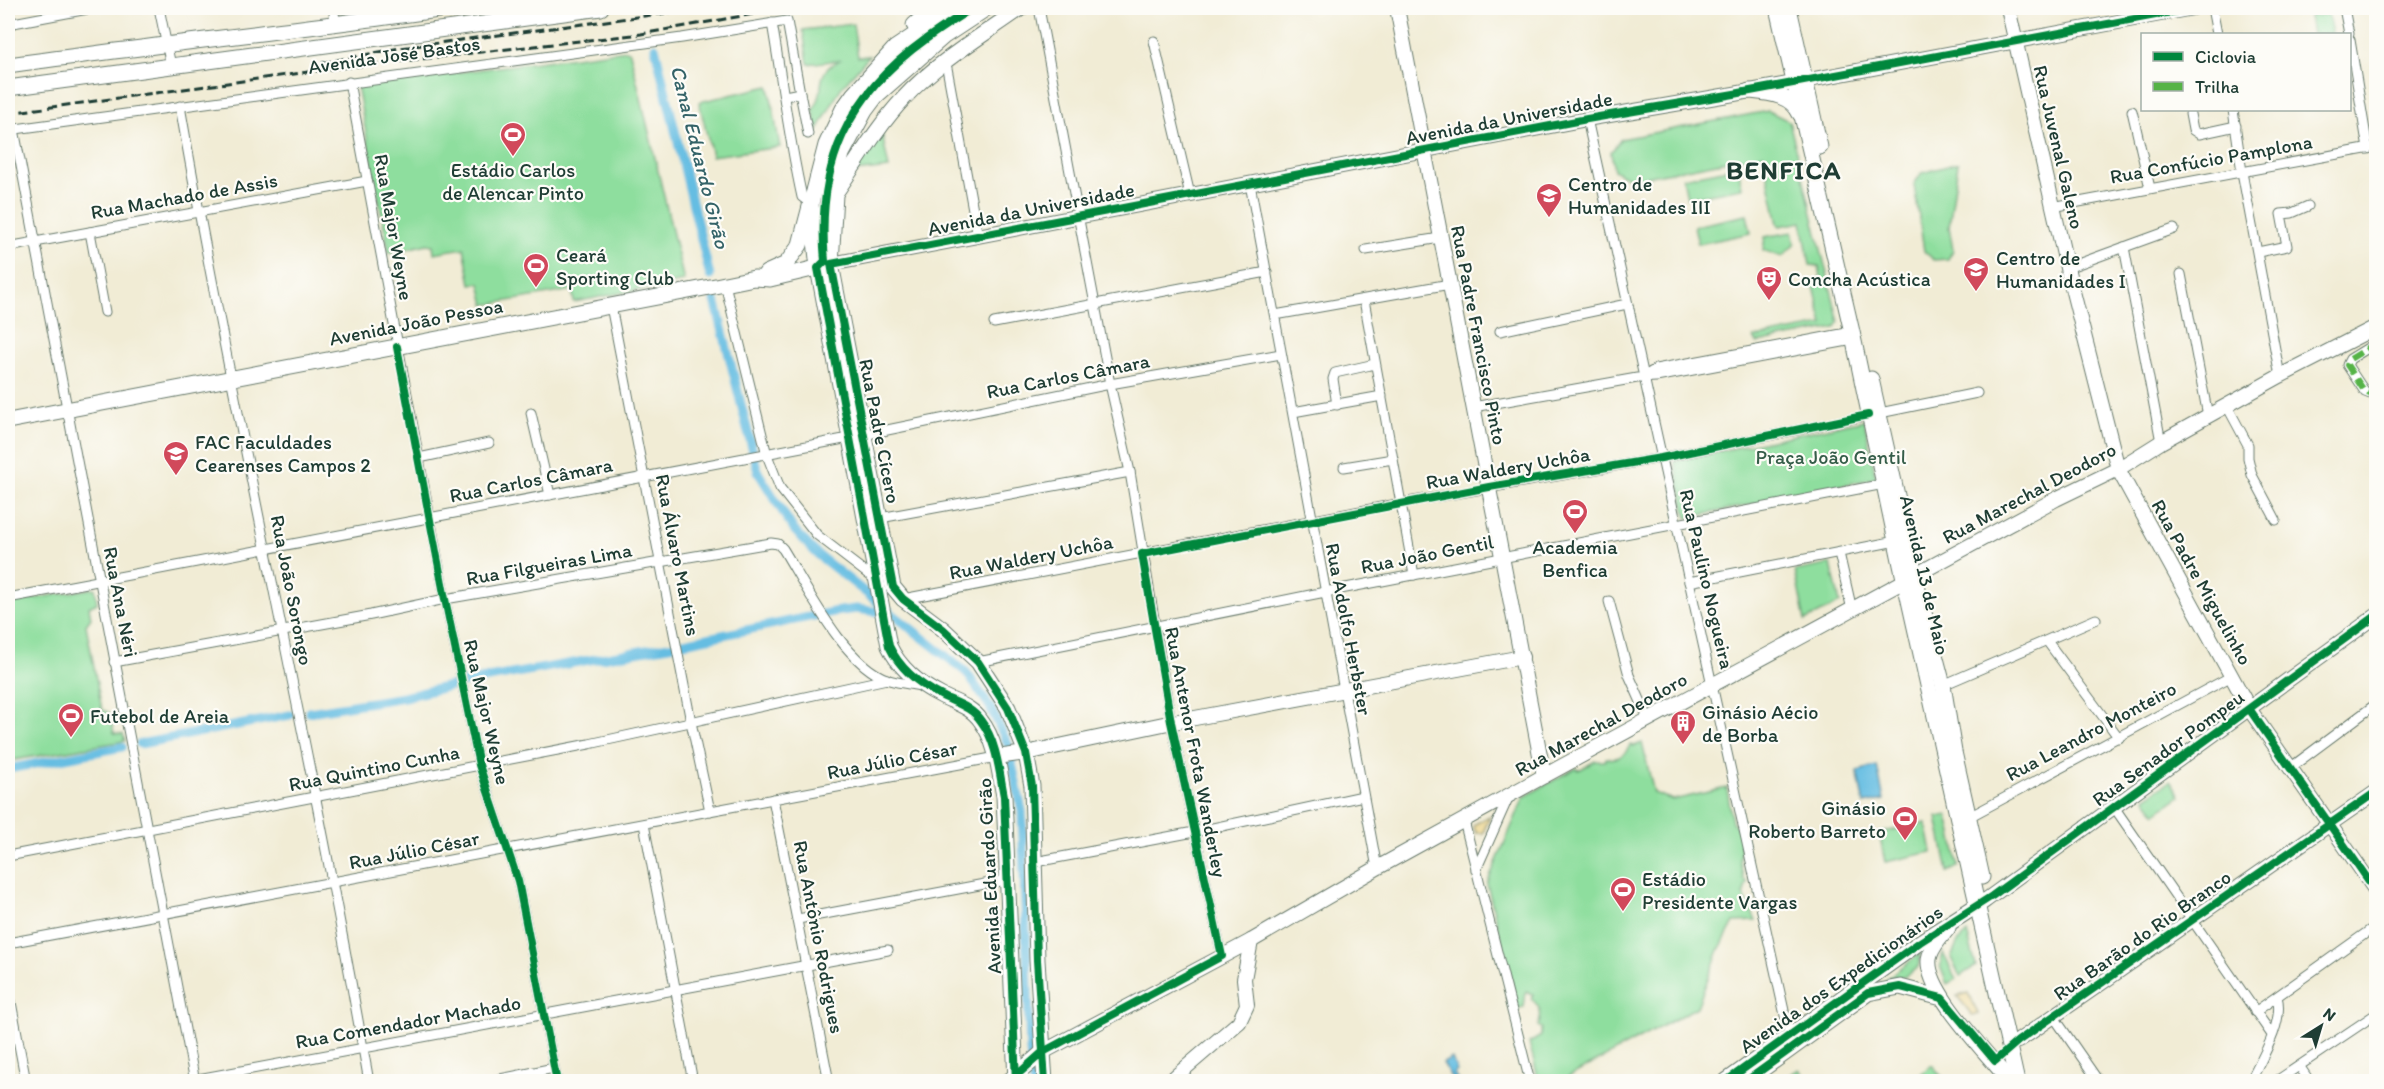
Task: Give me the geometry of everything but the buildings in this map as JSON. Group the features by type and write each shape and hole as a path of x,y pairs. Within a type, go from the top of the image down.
{"main road":[{"name":"Avenida José Bastos","path":"8,65 452,8"},
{"name":"Avenida José Bastos","path":"8,88 601,8"},
{"path":"896,48 903,35 933,8"},
{"path":"754,279 778,268 792,258 800,245 826,145 843,109 853,95 896,48 955,8"},
{"name":"Rua Padre Cícero","path":"825,266 836,192 836,177 842,154 865,111 877,95 937,42 987,8"},
{"path":"836,192 859,155 905,97 939,66 1022,8"},
{"name":"Avenida 13 de Maio","path":"1777,8 1800,80 1802,118 1873,414 1896,541 1943,686 1969,818 1982,903"},
{"name":"Avenida 13 de Maio","path":"1789,8 1800,80 1873,414 2014,1045 2027,1082"},
{"path":"1749,91 1779,95 1798,108 1802,118"},
{"name":"Rua Padre Cícero","path":"811,204 825,266 856,436 883,614"},
{"name":"Avenida João Pessoa","path":"8,421 724,284 770,279 825,266"},
{"name":"Rua Padre Cícero","path":"856,436 880,518 893,587 903,600"},
{"name":"Avenida Eduardo Girão","path":"903,600 943,629 978,662 1008,708 1024,754 1032,786 1037,960 1024,1070"},
{"name":"Avenida Eduardo Girão","path":"883,614 889,646 894,657 909,674 926,687 976,714 1001,756 1006,880 1024,1070"},
{"name":"Avenida dos Expedicionários","path":"1745,1082 1791,1040 1920,942 1982,903"},
{"path":"1953,921 1930,954 1929,971 1942,998 2010,1082"},
{"name":"Avenida dos Expedicionários","path":"1725,1082 1868,993 1900,987 1942,998"},
{"name":"Avenida 13 de Maio","path":"2014,1045 2017,1082"},
{"name":"Rua Barão do Rio Branco","path":"1995,1061 2014,1045"},
{"name":"Avenida Eduardo Girão","path":"1024,1070 1045,1082"}],"street":[{"path":"8,24 93,8"},
{"path":"159,8 171,66"},
{"path":"333,8 336,24"},
{"name":"Rua Antenor Frota Wanderley","path":"1039,8 1110,384 1130,472 1171,722 1222,956"},
{"name":"Rua Padre Francisco Pinto","path":"1397,8 1544,776"},
{"name":"Rua Juvenal Galeno","path":"2008,8 2052,207 2118,469"},
{"name":"Avenida da Universidade","path":"825,266 1587,119 2193,8"},
{"path":"2212,8 2217,33"},
{"path":"2344,8 2349,33"},
{"name":"Avenida José Bastos","path":"11,129 682,38 787,21 800,93"},
{"name":"Rua Padre Cícero","path":"772,23 802,197 811,204"},
{"path":"1154,41 1190,195"},
{"path":"2351,49 2372,148"},
{"path":"948,68 978,237"},
{"name":"Rua Major Weyne","path":"349,82 397,347 479,765 518,881 557,1082"},
{"path":"785,96 800,93 808,134"},
{"name":"Rua João Sorongo","path":"180,106 266,550 284,630 296,709 316,798 369,1082"},
{"path":"2132,111 2150,188"},
{"path":"2233,111 2242,172 2280,376"},
{"path":"2190,114 2193,130 2199,134 2236,126"},
{"name":"Rua Paulino Nogueira","path":"1587,119 1791,1040"},
{"name":"Rua Ana Néri","path":"11,129 195,1080"},
{"name":"Rua Confúcio Pamplona","path":"2052,207 2372,148"},
{"name":"Rua Machado de Assis","path":"8,247 367,181"},
{"name":"Rua Adolfo Herbster","path":"1250,184 1377,868"},
{"path":"2258,252 2288,246 2281,214 2292,213 2308,206"},
{"path":"2067,268 2174,230"},
{"path":"90,232 105,312"},
{"path":"1366,250 1440,238"},
{"path":"2124,247 2162,442"},
{"path":"994,323 1267,272"},
{"path":"2181,274 2208,416"},
{"path":"724,284 764,455 787,499 817,536 878,586"},
{"path":"1275,315 1450,284"},
{"path":"1364,300 1414,575"},
{"path":"1500,331 1627,304"},
{"name":"Rua Álvaro Martins","path":"611,306 710,811"},
{"name":"Rua Marechal Deodoro","path":"1024,1070 1377,868 1544,776 2056,499 2118,469 2280,376 2376,329"},
{"path":"1473,407 1643,377 1656,369 1853,336"},
{"path":"2376,343 2350,358 2347,365 2365,392 2370,394 2376,390"},
{"name":"Rua Carlos Câmara","path":"8,598 645,475 764,455 1110,384 1281,354"},
{"path":"1337,405 1333,379 1335,373 1376,364"},
{"name":"Rua Waldery Uchôa","path":"903,600 1402,503 1661,458 1977,393"},
{"path":"1293,412 1382,396"},
{"path":"2228,406 2248,444 2252,475 2276,520"},
{"path":"531,412 550,495"},
{"path":"419,458 489,443"},
{"path":"1344,467 1393,459"},
{"name":"Rua Padre Miguelinho","path":"2118,469 2250,710 2376,891"},
{"path":"880,518 1130,472"},
{"name":"Rua João Gentil","path":"978,662 1884,484"},
{"path":"1689,582 1896,541"},
{"name":"Rua Filgueiras Lima","path":"114,662 161,656 445,599 771,543 778,544 848,650 864,665 887,679"},
{"path":"1839,553 1852,610"},
{"path":"1609,601 1629,675 1649,720"},
{"name":"Rua Senador Pompeu","path":"1982,903 2376,616"},
{"path":"1943,686 2096,619"},
{"path":"2047,641 2119,738"},
{"name":"Rua Júlio César","path":"8,943 163,916 1001,756 1024,754 1171,722 1522,657"},
{"name":"Rua Leandro Monteiro","path":"1969,818 2230,677"},
{"path":"887,679 926,687"},
{"name":"Rua Quintino Cunha","path":"8,856 316,798 691,722 887,679"},
{"path":"2290,768 2376,704"},
{"name":"Rua Barão do Rio Branco","path":"2014,1045 2376,792"},
{"name":"Rua Marechal Deodoro","path":"1476,870 1510,795"},
{"path":"1035,862 1194,832 1363,796"},
{"name":"Rua Antônio Rodrigues","path":"773,799 829,1082"},
{"path":"2114,807 2272,1035"},
{"path":"1464,821 1530,1082"},
{"path":"644,824 693,1082"},
{"path":"798,919 1006,880"},
{"path":"2255,1012 2376,926"},
{"path":"1169,1082 1239,1023 1247,1005 1244,979 1251,941"},
{"name":"Rua Comendador Machado","path":"182,1082 888,950"},
{"path":"1222,956 1234,962 1244,979"},
{"path":"8,986 26,1082"},
{"path":"2250,1082 2272,1035 2279,1010 2277,997"},
{"path":"2275,1082 2376,1014"},
{"path":"2054,1017 2099,1082"},
{"path":"2300,1067 2310,1082"},
{"path":"485,1082 554,1068"}],"green space":[{"path":"2328,14 2332,33 2312,33 2309,16"},
{"path":"853,24 858,57 869,56 841,88 817,131 813,109 819,99 823,77 829,67 840,60 808,64 803,30"},
{"name":"Estádio Carlos de Alencar Pinto","path":"627,50 630,52 684,281 574,302 572,290 485,305 480,283 471,284 464,248 434,253 433,245 427,244 389,253 357,86"},
{"path":"769,86 780,147 712,156 699,102"},
{"path":"1768,111 1789,121 1839,322 1835,328 1757,343 1754,338 1823,325 1813,282 1821,277 1819,266 1810,265 1802,222 1780,226 1778,224 1763,154 1635,179 1614,170 1611,152 1621,139"},
{"path":"881,129 889,168 854,172"},
{"path":"1958,163 1949,227 1953,250 1948,259 1934,260 1924,251 1914,184 1922,173"},
{"path":"1738,167 1742,188 1687,198 1683,178"},
{"path":"1747,215 1751,233 1698,244 1694,226"},
{"path":"1792,232 1795,244 1782,257 1763,250 1765,237"},
{"name":"Praça João Gentil","path":"1864,420 1876,478 1687,518 1674,461"},
{"path":"1831,564 1840,603 1805,621 1795,571"},
{"path":"95,588 97,603 89,607 91,618 86,625 102,710 110,713 114,733 123,734 125,741 8,761 8,603"},
{"name":"Estádio Presidente Vargas","path":"1642,743 1654,793 1673,800 1727,788 1732,822 1741,839 1740,864 1743,880 1747,882 1745,897 1753,909 1756,921 1734,922 1719,950 1697,1007 1561,1081 1539,1081 1529,1043 1541,1036 1541,1028 1538,1026 1540,1011 1531,999 1533,995 1526,992 1524,1007 1518,1009 1487,884 1524,797 1576,768 1579,770 1595,761 1617,758 1626,752 1630,745"},
{"path":"2170,781 2180,796 2156,813 2145,798"},
{"path":"1948,815 1959,866 1948,872 1937,817"},
{"name":"Ginásio Roberto Barreto","path":"1926,823 1932,852 1885,862 1879,833"},
{"path":"1967,933 1976,966 1960,976 1951,958 1958,942"},
{"path":"1921,953 1918,967 1904,977 1887,978"},
{"path":"1943,953 1956,979 1947,984 1940,966"},
{"path":"1932,1065 1944,1079 1928,1081 1921,1074"},
{"path":"1799,1069 1809,1081 1780,1081"}],"sand":[{"path":"1490,816 1483,833 1476,833 1473,825"},
{"path":"1969,993 1978,1014 1973,1016 1957,996"}],"water":[{"path":"1877,766 1884,800 1864,804 1857,771"},
{"path":"1452,1058 1457,1071 1454,1073 1457,1079 1453,1081 1443,1063"}],"waterway":[{"name":"Canal Eduardo Girão","path":"655,47 710,276"},
{"name":"Canal Eduardo Girão","path":"715,300 758,472 794,530 818,555 966,672 989,705 1008,744 1022,811 1033,1082"},
{"path":"309,712 404,697 471,681 669,646 833,612 856,609 887,613"},
{"path":"140,744 290,715"},
{"path":"8,769 122,747"}],"railway":[{"path":"322,63 400,48 705,8"},
{"path":"8,113 323,70 641,34 787,8"}],"marked path":[{"path":"2374,328 2376,332"},
{"path":"2376,343 2350,359 2347,365 2365,392 2370,394 2376,390"}],"cycle path":[{"path":"972,8 926,39 899,61 876,84 857,109 843,135 832,164 826,194 825,261 818,268 889,646 899,662 918,681 977,716 991,738 997,757 1004,796 1016,1082"},
{"path":"1045,1082 1037,960 1032,786 1026,753 1008,708 978,662 943,629 903,599 893,587 831,264 1587,119 1734,94 2193,8"},
{"path":"397,347 479,765 518,881 557,1082"},
{"path":"1009,1082 1043,1052 1222,956 1171,722 1142,554 1489,487 1661,458 1868,415"},
{"path":"1725,1082 1920,942 1992,896 2376,616"},
{"path":"2250,710 2376,891"},
{"path":"1745,1082 1868,993 1900,987 1942,998 1995,1061 2018,1041 2376,792"}],"place":[{"name":"Estádio Carlos de Alencar Pinto","path":"513,158"},
{"name":"Centro de Humanidades III","path":"1549,219"},
{"name":"Ceará Sporting Club","path":"536,289"},
{"name":"Centro de Humanidades I","path":"1976,293"},
{"name":"Concha Acústica","path":"1769,302"},
{"name":"FAC Faculdades Cearenses Campos 2","path":"176,477"},
{"name":"Academia Benfica","path":"1575,535"},
{"name":"Futebol de Areia","path":"71,739"},
{"name":"Ginásio Aécio de Borba","path":"1683,746"},
{"name":"Ginásio Roberto Barreto","path":"1905,842"},
{"name":"Estádio Presidente Vargas","path":"1623,913"}],"district":[{"name":"BENFICA","path":"1784,170"}]}
